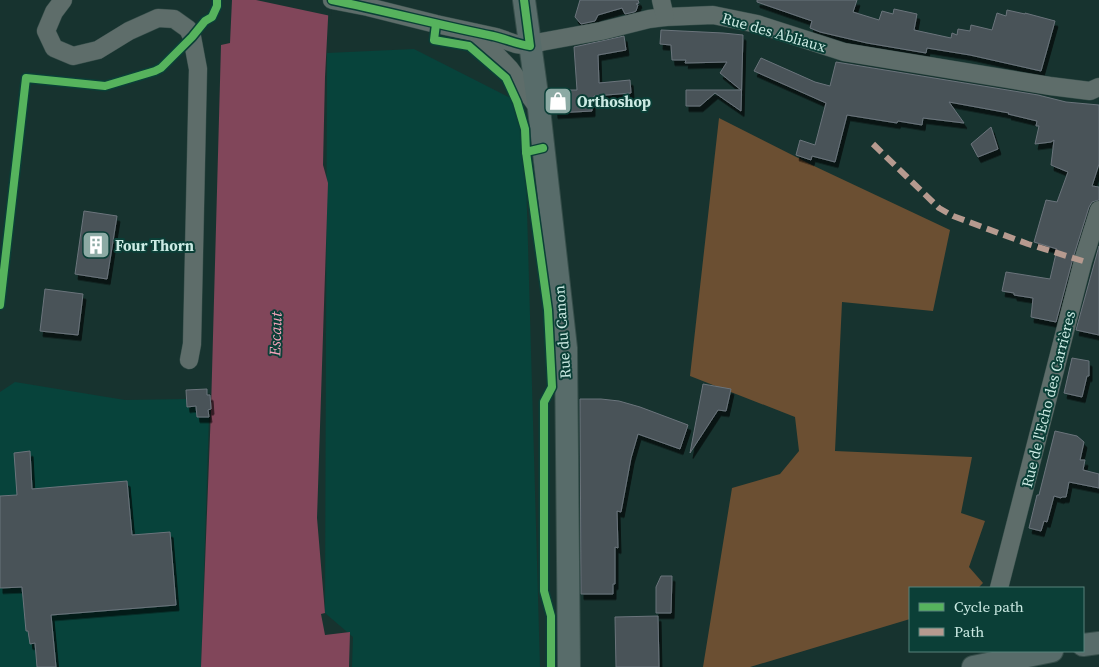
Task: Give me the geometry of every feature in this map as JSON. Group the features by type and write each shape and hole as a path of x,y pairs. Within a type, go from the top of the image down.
{"main road":[{"name":"Rue du Canon","path":"524,0 566,348 569,667"},
{"path":"1084,645 1099,643"},
{"path":"974,667 1047,652"}],"street":[{"path":"63,0 54,12 46,31 54,48 73,56 98,50 129,31 158,18 174,19 188,29 192,37 198,69 192,344 189,360"},
{"name":"Rue des Abliaux","path":"332,0 530,46 649,19 663,8 757,24 844,52 1050,86 1090,91 1099,87"},
{"path":"476,33 510,70 538,109"},
{"name":"Rue de l'Echo des Carrières","path":"999,587 1083,261 1099,210"}],"shaded area":[{"path":"414,49 524,105 540,667 352,667 353,637 325,613 327,53"},
{"path":"719,118 814,166 950,230 933,311 842,302 835,451 972,457 961,513 985,521 969,567 983,583 979,587 909,587 909,619 750,667 703,667 732,488 780,474 799,451 795,417 690,376"},
{"path":"15,382 125,400 187,399 187,407 196,406 197,417 209,417 201,667 0,667 0,392"}],"water":[{"name":"Escaut","path":"232,0 329,0 323,165 328,183 317,518 325,613 321,614 325,635 350,632 349,667 201,667 211,409 221,45 230,43"}],"pier":[{"path":"256,0 332,0 331,16"}],"building":[{"path":"580,0 638,0 639,3 636,4 638,5 634,12 625,14 622,8 598,15 595,21 581,24 575,17"},
{"path":"757,0 857,0 853,12 879,20 882,11 893,14 894,9 917,14 914,30 951,38 952,33 957,35 958,29 970,31 971,25 992,30 997,13 1006,16 1007,10 1055,21 1041,71 970,55 927,48 926,53 867,43 820,32 810,28 812,21 757,2"},
{"path":"661,30 743,35 741,111 715,93 700,106 686,106 686,90 741,90 720,73 727,62 685,63 686,60 672,60 671,45 660,44"},
{"path":"624,36 626,50 598,55 599,83 630,80 631,93 594,96 592,111 555,113 554,90 577,90 574,47"},
{"path":"761,58 815,82 830,86 836,62 1038,95 1066,102 1099,105 1099,164 1092,186 1099,187 1099,200 1092,202 1089,207 1056,322 1031,317 1033,298 1002,291 1006,272 1050,279 1057,249 1034,242 1046,200 1057,202 1068,172 1051,165 1054,140 1035,144 1039,126 1036,126 1037,121 1009,113 949,102 964,123 923,118 922,125 847,115 835,162 812,156 811,160 796,155 800,140 815,145 826,103 754,71"},
{"path":"991,127 998,149 978,157 971,144"},
{"name":"Four Thorn","path":"84,211 117,216 107,279 75,274"},
{"path":"1099,246 1099,335 1076,330"},
{"path":"45,289 83,294 78,335 40,331"},
{"path":"1072,358 1089,361 1089,376 1087,376 1082,397 1064,393"},
{"path":"703,384 731,389 726,411 718,410 690,453"},
{"path":"207,389 207,395 210,395 211,409 208,410 209,417 197,417 196,406 187,407 186,390"},
{"path":"580,399 619,401 688,425 680,449 638,434 631,458 621,512 617,511 618,548 615,547 615,584 613,584 613,594 581,594"},
{"path":"1055,431 1077,436 1084,442 1080,460 1085,460 1083,470 1099,474 1099,488 1069,482 1066,497 1054,496 1047,522 1044,521 1041,531 1029,528"},
{"path":"30,451 32,489 127,481 132,535 170,532 176,605 51,615 56,667 37,667 35,643 30,644 28,631 26,631 22,587 0,588 0,496 17,495 14,453"},
{"path":"661,576 672,576 671,613 656,613 656,587"},
{"path":"658,616 659,667 616,667 615,617"}],"marked path":[{"path":"873,144 939,208 953,216 1028,244 1083,261"}],"cycle path":[{"path":"0,305 26,78 105,86 155,71 161,68 205,21 212,17 217,6 217,0"},
{"path":"332,0 530,46 524,0"},
{"path":"436,24 434,40 469,46 506,78 517,102 525,129 526,152 543,148"},
{"path":"526,152 548,310 552,387 544,402 544,591 551,616 551,667"}],"place":[{"name":"Orthoshop","path":"558,101"},
{"name":"Four Thorn","path":"96,245"}]}
